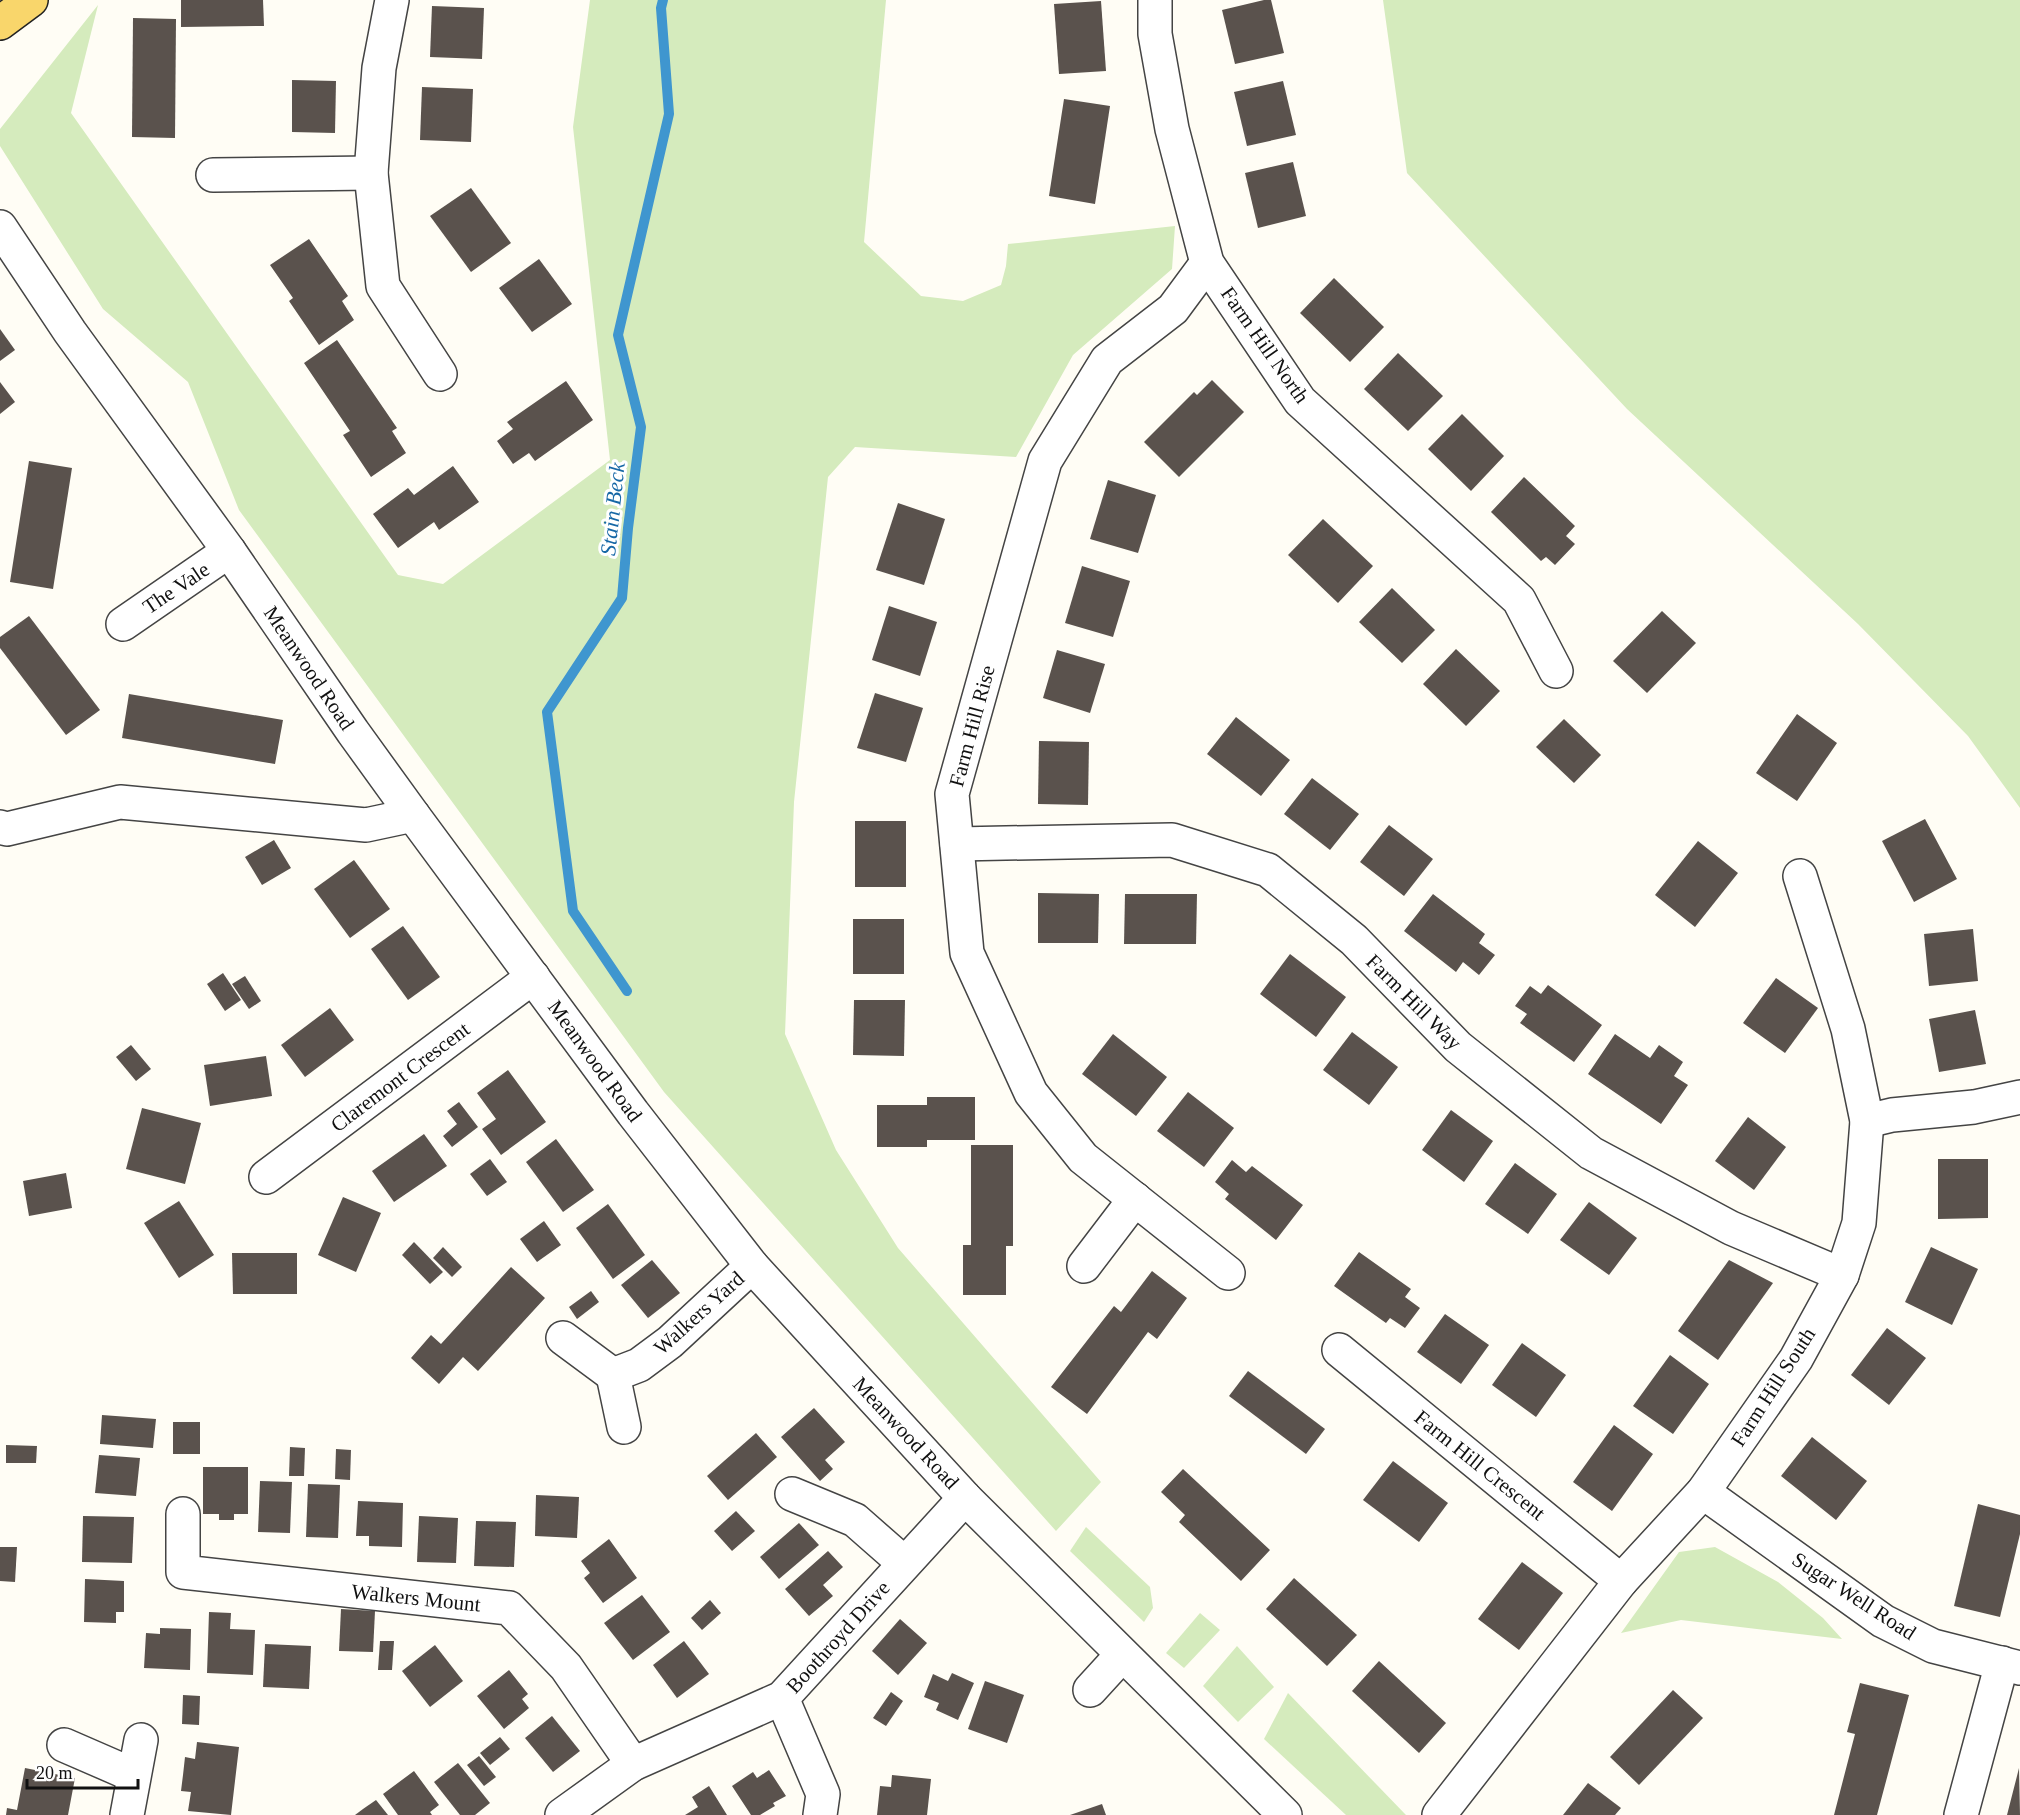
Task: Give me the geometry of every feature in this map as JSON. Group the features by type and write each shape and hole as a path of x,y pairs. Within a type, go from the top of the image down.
{"main road":[{"path":"0,23 32,0"}],"street":[{"path":"392,0 379,68 371,173 383,286 440,374"},
{"name":"Farm Hill North","path":"1155,0 1155,33 1172,129 1206,262 1300,401 1519,600 1556,671"},
{"path":"213,175 371,173"},
{"name":"Meanwood Road","path":"0,227 104,381 229,551 413,815 633,1113 752,1266 965,1498 1285,1815"},
{"name":"Farm Hill Rise","path":"1206,262 1173,309 1107,360 1045,461 952,794 967,952 1031,1093 1083,1158 1228,1273"},
{"name":"The Vale","path":"123,625 229,551"},
{"path":"0,827 7,829 120,802 366,825 413,815"},
{"name":"Farm Hill Way","path":"957,844 1172,840 1268,870 1354,940 1458,1047 1591,1153 1731,1228 1842,1275"},
{"name":"Farm Hill South","path":"1439,1815 1621,1581 1703,1492 1796,1359 1842,1275 1859,1223 1867,1121 1848,1029 1800,876"},
{"name":"Claremont Crescent","path":"266,1177 533,976"},
{"path":"1867,1121 1892,1115 1974,1107 2020,1097"},
{"path":"1084,1266 1135,1199"},
{"name":"Walkers Yard","path":"613,1375 639,1365 670,1342 752,1266"},
{"path":"563,1338 613,1375 624,1426"},
{"name":"Farm Hill Crescent","path":"1340,1350 1621,1581"},
{"name":"Sugar Well Road","path":"1703,1492 1883,1620 1933,1646 2011,1666"},
{"path":"792,1494 855,1520 904,1563"},
{"name":"Boothroyd Drive","path":"562,1815 633,1764 782,1698 965,1498"},
{"name":"Walkers Mount","path":"183,1514 183,1572 509,1608 566,1667 633,1764"},
{"path":"1090,1690 1122,1655"},
{"path":"1961,1815 2011,1666"},
{"path":"782,1698 823,1794 820,1815"},
{"path":"127,1815 141,1740"},
{"path":"64,1744 133,1775"}],"green space":[{"path":"590,0 886,0 864,242 921,296 963,301 1001,285 1008,244 1175,226 1172,269 1073,355 1016,457 855,447 828,477 794,802 785,1034 836,1150 898,1248 1101,1482 1056,1531 664,1092 239,510 188,382 103,309 0,146 0,129 98,5 71,113 398,575 443,584 610,460 573,127"},
{"path":"1383,0 2020,0 2020,808 1968,736 1858,624 1627,409 1407,173"},
{"path":"1086,1527 1150,1587 1153,1608 1144,1622 1070,1551"},
{"path":"1715,1547 1778,1582 1823,1618 1842,1639 1681,1620 1621,1633 1679,1552"},
{"path":"1200,1613 1220,1630 1184,1668 1166,1653"},
{"path":"1237,1646 1274,1687 1238,1722 1203,1686"},
{"path":"1288,1693 1406,1815 1346,1815 1264,1739"}],"building":[{"path":"181,0 263,0 264,26 181,27"},
{"path":"1271,0 1284,53 1235,64 1222,10"},
{"path":"1101,1 1106,71 1059,74 1054,4"},
{"path":"432,6 484,8 482,59 430,57"},
{"path":"133,18 176,19 175,138 132,137"},
{"path":"292,80 336,81 335,133 292,132"},
{"path":"1283,81 1296,135 1247,146 1234,92"},
{"path":"422,87 473,89 471,142 420,140"},
{"path":"1064,99 1110,106 1095,204 1049,196"},
{"path":"1293,162 1306,216 1258,228 1245,173"},
{"path":"471,188 511,243 471,272 430,216"},
{"path":"309,239 348,296 342,301 354,320 319,345 289,301 293,298 270,265"},
{"path":"539,259 572,304 532,332 499,288"},
{"path":"1334,278 1384,327 1350,362 1300,313"},
{"path":"0,329 15,350 0,361"},
{"path":"337,340 397,428 392,431 406,453 371,477 343,435 350,431 304,363"},
{"path":"1398,353 1443,396 1408,431 1364,389"},
{"path":"1212,380 1244,412 1179,477 1144,442 1194,392 1197,395"},
{"path":"566,381 593,420 535,461 529,453 513,464 497,441 513,429 507,422"},
{"path":"0,382 15,402 0,414"},
{"path":"1462,414 1504,456 1471,491 1428,449"},
{"path":"29,461 72,468 53,589 10,582"},
{"path":"453,466 479,502 439,530 434,522 398,548 373,514 408,488 414,495"},
{"path":"1524,477 1575,526 1566,536 1575,544 1555,565 1546,557 1541,561 1491,512"},
{"path":"1108,480 1156,495 1138,553 1090,539"},
{"path":"898,503 945,519 924,585 876,570"},
{"path":"1323,519 1373,566 1338,603 1288,555"},
{"path":"1082,566 1130,581 1113,637 1065,623"},
{"path":"1392,588 1435,630 1402,663 1359,622"},
{"path":"889,606 937,622 920,676 872,660"},
{"path":"1662,611 1696,643 1647,693 1613,661"},
{"path":"29,616 100,710 66,735 0,648 0,637"},
{"path":"1456,649 1500,691 1466,726 1423,684"},
{"path":"1057,650 1105,664 1090,713 1043,698"},
{"path":"875,693 923,708 906,762 857,748"},
{"path":"129,694 283,720 275,764 122,738"},
{"path":"1797,714 1837,743 1797,801 1756,773"},
{"path":"1236,717 1290,760 1261,796 1207,754"},
{"path":"1564,719 1601,755 1574,783 1536,747"},
{"path":"1039,741 1089,742 1088,805 1038,804"},
{"path":"1312,778 1359,814 1330,850 1284,814"},
{"path":"1925,819 1957,879 1914,902 1882,841"},
{"path":"855,821 906,821 906,887 855,887"},
{"path":"1389,825 1433,859 1404,896 1360,862"},
{"path":"274,840 291,868 262,885 245,857"},
{"path":"1698,841 1738,873 1695,927 1655,895"},
{"path":"354,860 390,909 350,938 314,889"},
{"path":"1038,893 1099,894 1098,943 1038,943"},
{"path":"1125,894 1197,894 1196,944 1124,944"},
{"path":"1433,894 1485,934 1479,943 1495,955 1479,975 1463,962 1456,972 1404,931"},
{"path":"853,919 904,919 904,974 853,974"},
{"path":"403,926 440,977 408,1000 371,949"},
{"path":"1973,929 1978,981 1929,986 1924,934"},
{"path":"1290,954 1346,997 1316,1037 1260,994"},
{"path":"223,973 241,1000 225,1011 207,984"},
{"path":"245,976 261,1001 249,1009 232,984"},
{"path":"1776,978 1818,1008 1785,1053 1743,1023"},
{"path":"1548,985 1602,1025 1574,1062 1520,1023 1527,1014 1515,1006 1530,986 1541,994"},
{"path":"854,1000 905,1000 904,1056 853,1055"},
{"path":"330,1008 354,1040 305,1077 281,1045"},
{"path":"1975,1010 1986,1064 1939,1072 1929,1019"},
{"path":"1352,1032 1398,1067 1369,1105 1323,1070"},
{"path":"1113,1034 1167,1077 1136,1116 1082,1074"},
{"path":"1615,1034 1650,1058 1659,1045 1683,1062 1674,1076 1688,1085 1661,1124 1588,1074"},
{"path":"131,1045 151,1069 136,1081 116,1057"},
{"path":"266,1056 272,1096 210,1106 204,1065"},
{"path":"508,1070 546,1122 501,1155 482,1129 496,1119 477,1093"},
{"path":"1188,1092 1234,1128 1204,1167 1157,1131"},
{"path":"927,1097 975,1097 975,1140 927,1140 927,1147 877,1147 877,1105 927,1105"},
{"path":"459,1102 478,1127 452,1147 443,1136 457,1124 447,1111"},
{"path":"142,1108 201,1123 185,1184 126,1169"},
{"path":"1451,1110 1493,1141 1464,1182 1422,1150"},
{"path":"1748,1117 1786,1147 1754,1190 1715,1161"},
{"path":"424,1134 447,1166 394,1202 372,1171"},
{"path":"556,1139 594,1190 563,1212 526,1162"},
{"path":"971,1145 1013,1145 1013,1246 1006,1246 1006,1295 963,1295 963,1245 971,1245"},
{"path":"490,1159 507,1182 487,1196 470,1174"},
{"path":"1938,1159 1988,1159 1988,1218 1938,1219"},
{"path":"1232,1160 1246,1172 1252,1166 1303,1205 1276,1240 1225,1199 1229,1194 1215,1182"},
{"path":"1515,1163 1557,1194 1528,1234 1485,1204"},
{"path":"66,1173 72,1208 29,1216 23,1181"},
{"path":"343,1197 381,1213 356,1272 318,1255"},
{"path":"179,1201 214,1255 179,1278 144,1223"},
{"path":"1589,1202 1637,1238 1609,1275 1560,1240"},
{"path":"608,1204 645,1255 613,1279 576,1228"},
{"path":"544,1221 561,1245 537,1262 520,1239"},
{"path":"414,1242 443,1272 430,1284 402,1255"},
{"path":"443,1247 462,1267 452,1277 433,1258"},
{"path":"1931,1247 1978,1269 1952,1325 1905,1302"},
{"path":"1359,1252 1411,1289 1405,1297 1420,1308 1405,1328 1390,1318 1386,1323 1334,1286"},
{"path":"232,1253 297,1253 297,1294 233,1294"},
{"path":"652,1260 680,1293 648,1318 621,1285"},
{"path":"1729,1260 1773,1283 1718,1360 1678,1331"},
{"path":"511,1267 545,1298 478,1371 463,1357 439,1384 411,1358 431,1335 441,1344"},
{"path":"1152,1271 1187,1298 1157,1339 1148,1332 1087,1414 1051,1387 1114,1306 1121,1312"},
{"path":"591,1291 599,1302 577,1319 569,1307"},
{"path":"1445,1314 1489,1345 1461,1384 1417,1352"},
{"path":"1887,1328 1926,1358 1889,1405 1851,1375"},
{"path":"1522,1343 1566,1375 1536,1417 1492,1385"},
{"path":"1670,1355 1709,1384 1673,1434 1633,1406"},
{"path":"1248,1371 1325,1429 1306,1454 1229,1396"},
{"path":"814,1408 845,1442 825,1460 833,1469 820,1481 781,1437"},
{"path":"102,1415 156,1419 153,1448 100,1444"},
{"path":"173,1422 200,1422 200,1454 173,1454"},
{"path":"1614,1425 1653,1454 1612,1511 1573,1482"},
{"path":"756,1433 777,1457 728,1500 707,1476"},
{"path":"1812,1437 1867,1481 1836,1520 1781,1476"},
{"path":"6,1445 37,1446 36,1463 6,1463"},
{"path":"290,1447 305,1448 304,1476 289,1476"},
{"path":"336,1449 351,1450 350,1480 335,1479"},
{"path":"99,1455 140,1458 136,1496 95,1493"},
{"path":"1393,1461 1448,1503 1419,1542 1363,1500"},
{"path":"203,1467 248,1467 248,1514 234,1514 234,1520 219,1520 219,1514 203,1514"},
{"path":"1183,1469 1270,1550 1241,1581 1179,1522 1185,1515 1161,1492"},
{"path":"260,1481 292,1482 290,1533 258,1532"},
{"path":"308,1484 340,1485 338,1538 306,1537"},
{"path":"536,1495 579,1497 577,1538 535,1536"},
{"path":"358,1501 403,1503 402,1547 369,1546 369,1536 356,1536"},
{"path":"1978,1504 2020,1515 2020,1534 2000,1617 1954,1606"},
{"path":"736,1511 755,1531 732,1551 714,1531"},
{"path":"83,1516 134,1517 132,1563 82,1562"},
{"path":"419,1516 458,1518 456,1563 417,1562"},
{"path":"476,1521 516,1522 514,1567 474,1566"},
{"path":"799,1523 819,1545 779,1579 760,1557"},
{"path":"609,1539 637,1578 603,1603 584,1578 590,1573 581,1561"},
{"path":"0,1547 17,1547 15,1582 0,1581"},
{"path":"828,1551 843,1567 823,1585 833,1596 809,1616 785,1589"},
{"path":"1522,1562 1563,1593 1519,1650 1478,1619"},
{"path":"1294,1578 1357,1635 1327,1666 1266,1609"},
{"path":"85,1579 124,1581 124,1612 116,1612 116,1623 84,1622"},
{"path":"642,1595 670,1632 633,1660 604,1623"},
{"path":"710,1600 721,1613 702,1630 691,1618"},
{"path":"341,1609 375,1611 373,1652 339,1651"},
{"path":"209,1612 231,1613 230,1629 255,1630 253,1675 207,1673"},
{"path":"900,1619 927,1643 898,1675 872,1651"},
{"path":"160,1628 191,1629 190,1670 144,1668 146,1633 160,1634"},
{"path":"380,1641 394,1641 392,1670 378,1670"},
{"path":"684,1641 709,1674 677,1698 653,1665"},
{"path":"265,1644 311,1646 309,1689 263,1687"},
{"path":"435,1645 463,1681 430,1707 402,1671"},
{"path":"1379,1661 1446,1723 1419,1753 1352,1691"},
{"path":"509,1670 528,1694 522,1699 529,1708 504,1729 477,1696"},
{"path":"952,1673 974,1683 958,1720 936,1710 939,1703 924,1697 933,1674 948,1681"},
{"path":"985,1681 1024,1695 1007,1743 968,1729"},
{"path":"1860,1683 1909,1695 1877,1815 1834,1815 1855,1734 1847,1732"},
{"path":"1673,1690 1703,1718 1639,1785 1610,1757"},
{"path":"891,1692 903,1701 886,1726 873,1718"},
{"path":"183,1695 200,1696 199,1725 182,1724"},
{"path":"552,1716 580,1751 553,1772 525,1738"},
{"path":"500,1737 510,1749 490,1765 480,1753"},
{"path":"197,1742 239,1747 231,1815 188,1811 191,1792 181,1791 185,1757 195,1759"},
{"path":"479,1756 496,1777 484,1786 467,1765"},
{"path":"458,1763 490,1803 475,1815 460,1815 434,1782"},
{"path":"25,1768 75,1778 68,1815 6,1815 7,1808 17,1810"},
{"path":"2019,1768 2020,1815 2007,1815 2017,1776"},
{"path":"769,1770 786,1796 773,1803 775,1806 760,1815 751,1815 732,1786 753,1772 757,1778"},
{"path":"414,1771 439,1805 430,1812 432,1815 398,1815 383,1794"},
{"path":"892,1775 931,1779 927,1815 877,1815 880,1786 891,1787"},
{"path":"1588,1783 1621,1808 1615,1815 1563,1815"},
{"path":"709,1786 727,1815 685,1815 698,1807 692,1797"},
{"path":"376,1800 388,1815 355,1815 363,1809"},
{"path":"1102,1804 1106,1815 1070,1815"}],"waterway":[{"name":"Stain Beck","path":"627,991 573,911 547,712 622,598 641,427 618,335 669,114 661,8 663,0"}]}
